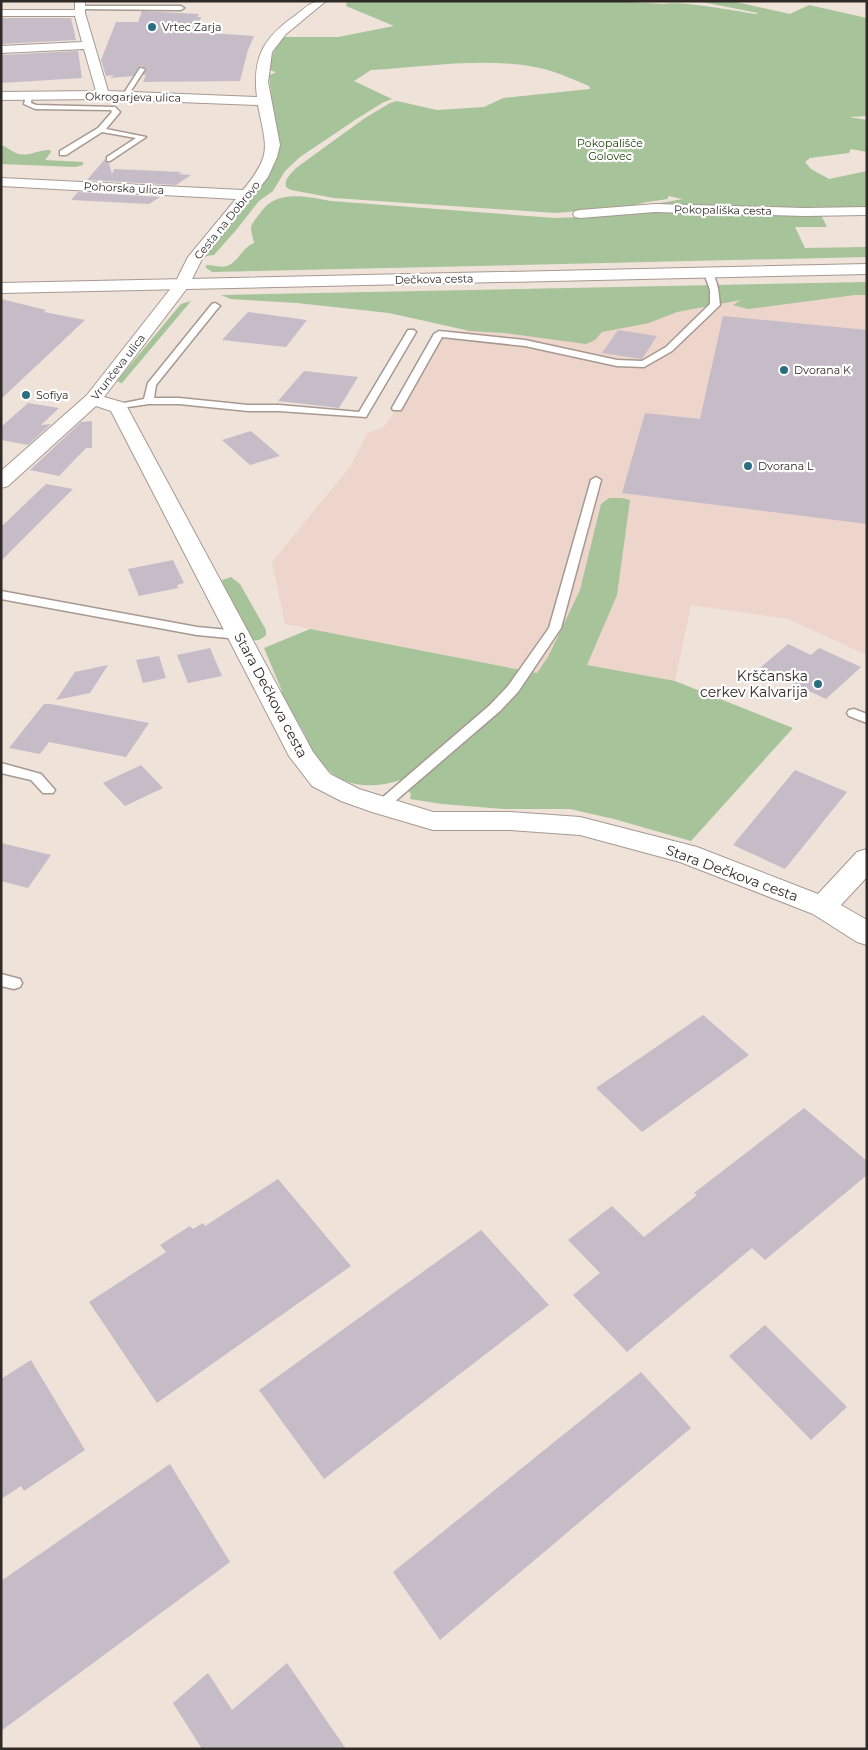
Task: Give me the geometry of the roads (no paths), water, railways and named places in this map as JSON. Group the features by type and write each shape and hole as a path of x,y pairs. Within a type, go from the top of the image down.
{"street":[{"name":"Cesta na Dobrovo","path":"182,284 194,260 261,178 268,162 273,144 264,101 262,74 264,59 270,44 278,35 321,1"},
{"path":"1,13 80,7 103,95"},
{"path":"1,50 89,45"},
{"name":"Okrogarjeva ulica","path":"1,96 103,95 264,101"},
{"name":"Pohorska ulica","path":"1,182 246,195"},
{"name":"Pokopališka cesta","path":"580,214 655,208 804,212 867,211"},
{"name":"Dečkova cesta","path":"1,288 867,269"},
{"name":"Vrunčeva ulica","path":"1,482 93,399 182,284"},
{"path":"93,399 118,407"},
{"name":"Stara Dečkova cesta","path":"118,407 302,756 321,780 350,795 433,821 510,821 580,826 687,854 823,907 867,934"},
{"path":"823,907 867,859"}],"lane":[{"path":"80,7 181,8"},
{"path":"125,96 142,69"},
{"path":"29,96 27,104 35,107 113,108 116,112 101,130 63,153"},
{"path":"101,130 142,137 110,159"},
{"path":"397,408 439,334 525,343 617,363 644,364 669,350 715,306 714,290 708,273"},
{"path":"148,401 151,385 215,306"},
{"path":"118,407 148,401 180,401 248,408 278,408 362,415 411,332"},
{"path":"381,806 494,708 513,689 555,628 596,480"},
{"path":"1,595 197,631 239,635"},
{"path":"854,713 867,719"},
{"path":"1,768 36,777 48,790"}],"place":[{"name":"Vrtec Zarja","path":"152,27"},
{"name":"Dvorana K","path":"784,370"},
{"name":"Sofiya","path":"26,395"},
{"name":"Dvorana L","path":"748,466"},
{"name":"Krščanska cerkev Kalvarija","path":"818,684"}],"park label":[{"name":"Pokopališče Golovec","path":"610,149"}]}
